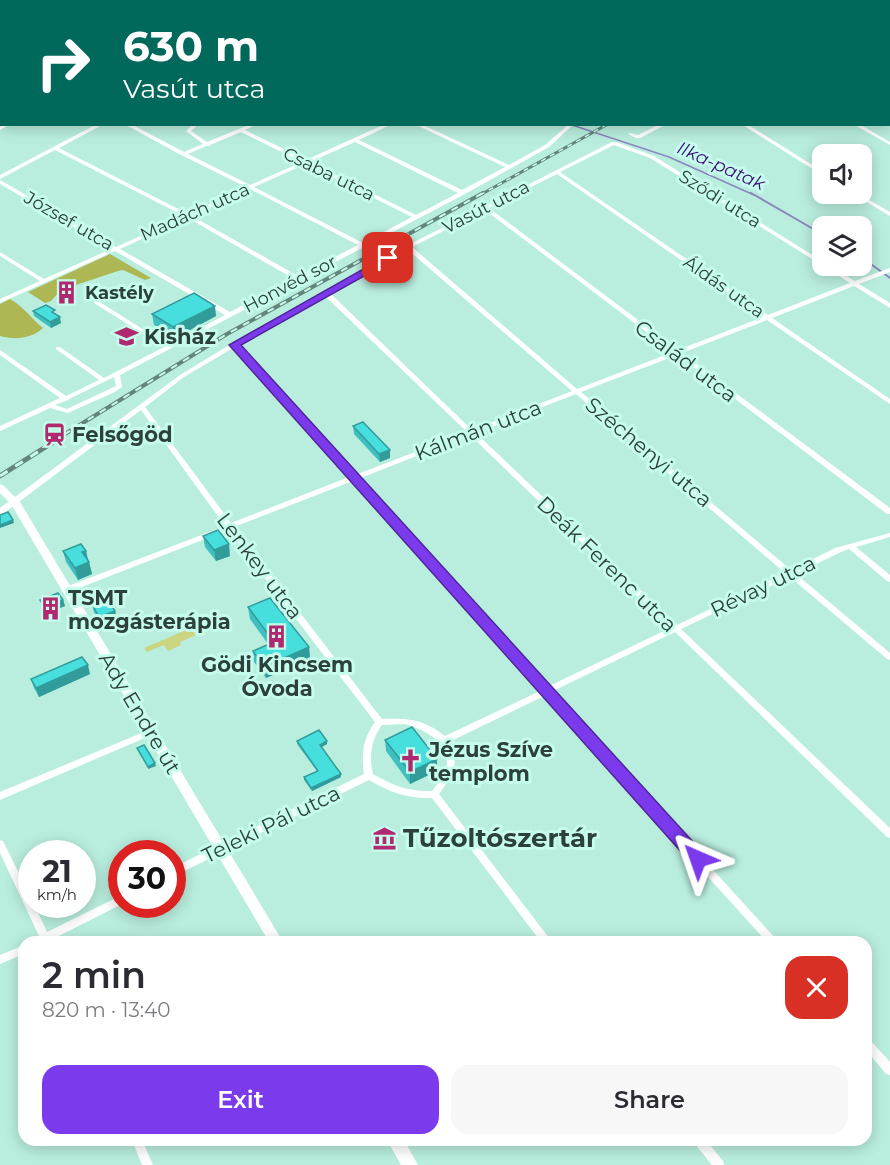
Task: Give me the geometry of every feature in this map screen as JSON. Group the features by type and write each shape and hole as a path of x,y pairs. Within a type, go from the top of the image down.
{"street":[{"path":"0,177 98,126"},
{"path":"133,126 183,154 363,245"},
{"path":"194,126 188,131 208,145"},
{"path":"183,154 251,126"},
{"name":"Madách utca","path":"0,301 386,126"},
{"path":"420,126 509,167"},
{"name":"Honvéd sor","path":"0,429 104,381 463,193 547,146 568,126"},
{"path":"630,134 638,137 661,126"},
{"path":"745,126 812,167"},
{"path":"858,126 890,144"},
{"name":"Csaba utca","path":"241,130 417,217"},
{"path":"356,140 463,193"},
{"name":"Vasút utca","path":"0,512 182,376 408,247 483,207 614,143"},
{"name":"Sződi utca","path":"614,143 652,156 812,256"},
{"path":"54,148 187,215 299,279"},
{"name":"Áldás utca","path":"557,172 890,402"},
{"name":"József utca","path":"0,182 230,315"},
{"path":"872,203 890,214"},
{"name":"Család utca","path":"483,207 890,512"},
{"name":"Széchenyi utca","path":"408,247 890,657"},
{"path":"0,254 44,281"},
{"name":"Kálmán utca","path":"66,590 888,270"},
{"path":"843,276 890,306"},
{"name":"Deák Ferenc utca","path":"326,293 674,630 890,834"},
{"path":"96,302 168,347"},
{"path":"234,345 768,936"},
{"path":"58,348 104,381"},
{"path":"0,352 66,399"},
{"path":"50,406 68,411 98,395 112,391 119,387 117,374"},
{"name":"Lenkey utca","path":"142,407 229,526 380,722"},
{"name":"Ady Endre út","path":"0,487 15,502 272,936"},
{"name":"Révay utca","path":"445,740 849,546 890,535"},
{"path":"849,546 890,579"},
{"path":"405,721 424,725 445,740 451,764 449,775 434,794 400,793 369,776 366,756 369,735 380,722 405,721"},
{"path":"0,796 151,732"},
{"name":"Teleki Pál utca","path":"186,866 369,776"},
{"path":"434,794 542,936"},
{"path":"0,844 41,936"},
{"path":"52,936 108,906"},
{"path":"0,960 18,952"},
{"path":"872,1050 890,1070"},
{"path":"140,1146 148,1165"},
{"path":"399,1146 410,1165"},
{"path":"704,1146 719,1165"}],"green space":[{"path":"110,254 151,278 145,280 123,270 118,271 61,290 51,301 45,303 28,292"},
{"path":"10,299 43,328 23,338 0,336 0,304"},
{"path":"191,628 196,635 180,642 181,645 168,651 164,645 147,652 144,648"}],"building":[{"path":"194,293 215,306 173,327 152,314"},
{"path":"46,305 55,310 52,312 60,317 50,322 33,311"},
{"path":"363,422 390,450 379,454 353,426"},
{"path":"8,512 13,520 0,525 0,515"},
{"path":"218,530 229,544 214,550 203,536"},
{"path":"81,544 86,551 82,552 89,562 75,568 63,551"},
{"path":"58,593 63,600 45,607 40,600"},
{"path":"107,598 115,611 99,617 92,604"},
{"name":"Gödi Kincsem Óvoda","path":"270,598 309,647 264,667 253,651 274,642 248,607"},
{"path":"82,657 88,665 36,688 31,679"},
{"path":"412,727 437,759 410,772 385,740"},
{"path":"319,730 327,741 320,745 341,774 311,788 304,777 318,771 297,741"},
{"path":"144,745 155,763 148,767 137,748"}],"waterway":[{"name":"Ilka-patak","path":"575,126 669,157 754,195"},
{"name":"Ilka-patak","path":"751,193 812,228"},
{"name":"Ilka-patak","path":"872,265 890,278"}],"railway":[{"path":"480,195 604,126"},
{"path":"52,442 227,334 483,193"},
{"path":"0,476 55,441"}],"place":[{"name":"Kastély","path":"67,293"},
{"name":"Kisház","path":"126,336"},
{"name":"Felsőgöd","path":"54,434"},
{"name":"TSMT mozgásterápia","path":"50,609"},
{"name":"Gödi Kincsem Óvoda","path":"277,636"},
{"name":"Jézus Szíve templom","path":"411,761"},
{"name":"Tűzoltószertár","path":"385,838"}],"route":[{"path":"388,258 234,345 698,859"}]}
